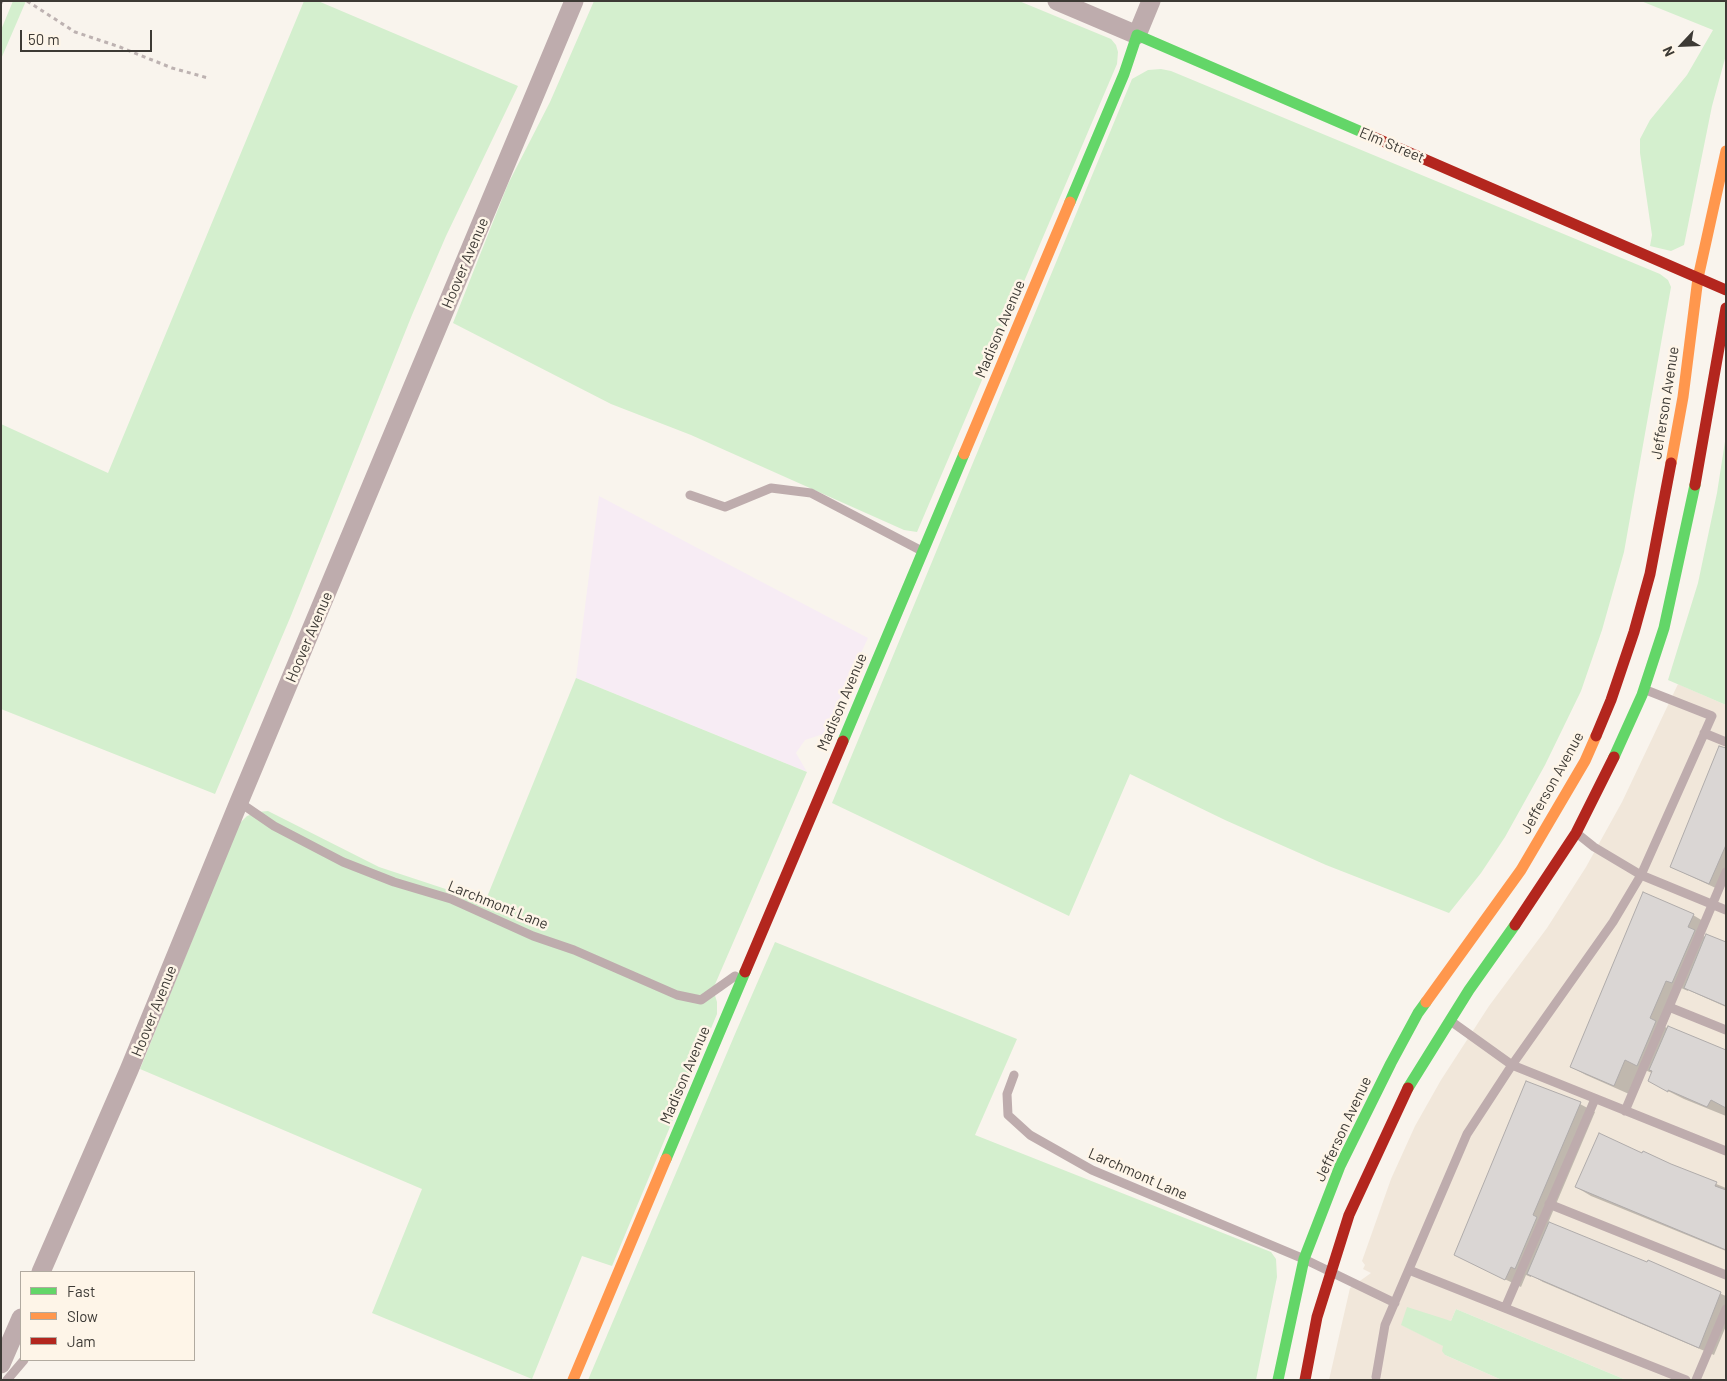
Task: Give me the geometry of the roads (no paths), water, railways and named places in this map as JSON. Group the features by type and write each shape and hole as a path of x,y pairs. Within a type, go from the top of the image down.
{"main road":[{"name":"Elm Street","path":"1137,35 1726,290"},
{"name":"Madison Avenue","path":"573,1380 1124,74 1137,35"},
{"name":"Jefferson Avenue","path":"1278,1380 1304,1259 1340,1166 1391,1062 1418,1013 1522,870 1585,761 1611,700 1634,632 1650,574 1682,397 1698,278 1726,151"},
{"path":"1305,1380 1317,1317 1349,1215 1410,1084 1450,1020 1576,834 1624,737 1644,689 1664,628 1692,504 1726,308"},
{"path":"1594,770 1603,746 1611,700"},
{"path":"1572,814 1570,824 1576,834"}],"street":[{"name":"Hoover Avenue","path":"42,1271 129,1070 574,1"},
{"name":"Elm Street","path":"1058,1 1137,35"},
{"path":"1137,35 1151,1"},
{"path":"1,1364 20,1320"}],"lane":[{"path":"690,495 724,507 771,488 811,494 922,551"},
{"path":"1376,1378 1385,1325 1468,1134 1512,1065 1613,922 1641,875 1712,716 1644,689"},
{"path":"1704,733 1726,742"},
{"name":"Larchmont Lane","path":"240,802 274,826 343,862 394,882 451,899 533,936 574,950 676,995 701,1000 746,969"},
{"path":"1576,834 1641,875 1726,910"},
{"path":"1625,1111 1726,872"},
{"path":"1669,1007 1726,1030"},
{"path":"1450,1020 1512,1065 1726,1151"},
{"name":"Larchmont Lane","path":"1014,1075 1007,1094 1008,1115 1030,1135 1092,1170 1304,1259 1395,1303"},
{"path":"1504,1308 1595,1099"},
{"path":"1549,1204 1726,1275"},
{"path":"1409,1270 1686,1380"},
{"path":"1696,1380 1726,1309"},
{"path":"7,1380 23,1361"}]}
